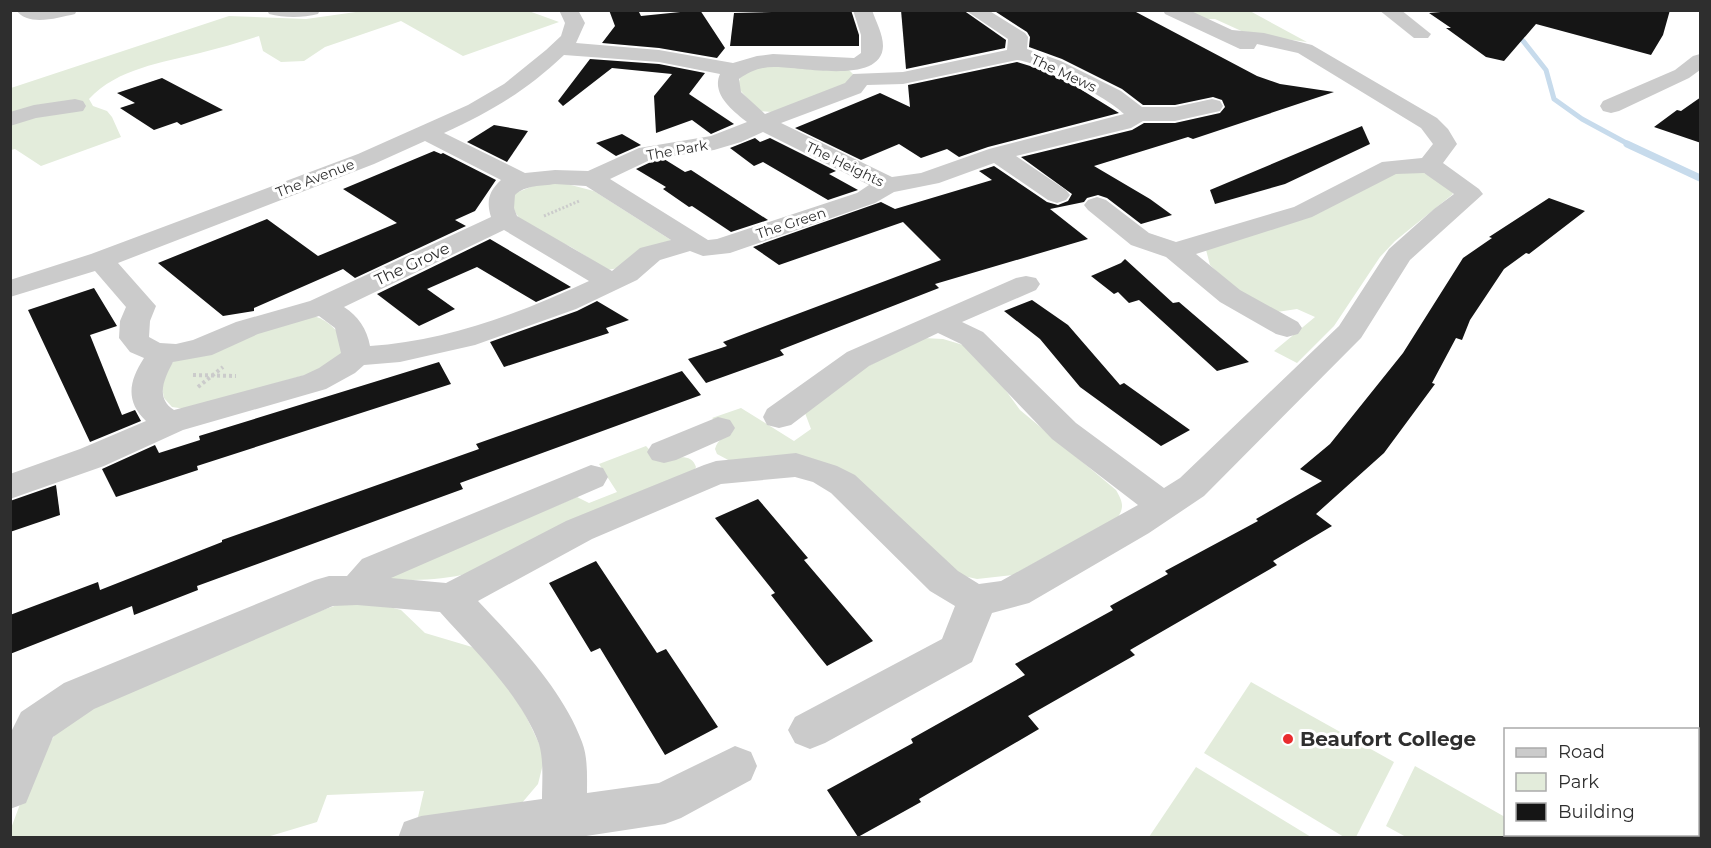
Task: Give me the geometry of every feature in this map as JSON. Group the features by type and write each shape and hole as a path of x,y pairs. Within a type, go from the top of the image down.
{"street":[{"path":"25,10 31,15 68,10"},
{"path":"276,10 311,10"},
{"name":"The Avenue","path":"10,289 101,260 366,159 476,110 512,89 570,38 575,23 568,10"},
{"path":"858,72 872,52 872,42 862,10"},
{"name":"The Mews","path":"974,10 1018,37 1017,54 1054,65 1121,101 1136,114"},
{"path":"1172,10 1269,55"},
{"path":"1388,10 1421,34"},
{"path":"1227,36 1263,39 1305,49 1429,123 1440,134 1445,144 1429,165"},
{"path":"560,48 659,56 735,70 764,62 789,61 903,78 1017,54"},
{"path":"1611,106 1682,74 1701,60"},
{"path":"735,70 729,76 727,83 731,93 763,123"},
{"name":"The Park","path":"599,184 622,163 647,153 714,143 853,88 858,72"},
{"path":"10,119 34,112 75,106"},
{"path":"1136,114 1175,114 1212,106"},
{"name":"The Heights","path":"763,123 888,185 908,185 927,181 962,165 1036,142 1123,123 1133,119 1136,114"},
{"path":"425,132 521,182"},
{"path":"997,154 1057,195"},
{"path":"10,789 23,724 79,696 330,591 357,590 451,598 579,530 716,473 796,465 825,474 843,484 944,581 978,599 997,598 1015,592 1136,524 1192,487 1350,332 1400,255 1443,214 1470,194 1429,165 1391,167 1303,212 1176,251"},
{"name":"The Green","path":"521,182 555,177 599,184 703,248 720,247 866,198 888,185"},
{"path":"521,182 509,186 502,193 501,208 511,224 611,282"},
{"path":"1097,205 1140,239 1176,251 1230,296 1287,328"},
{"name":"The Grove","path":"101,260 141,306 135,321 134,338 141,346 156,352 176,353 201,348 247,328 320,307 511,224"},
{"name":"The Green","path":"356,356 400,353 434,347 500,327 566,303 611,282 627,274 650,254 693,242"},
{"path":"779,417 858,359 1026,284"},
{"path":"12,487 88,460 142,437 163,416 330,376 344,368 356,356 356,339 346,322 335,311 320,307"},
{"path":"938,322 972,338 1064,431 1164,506"},
{"path":"163,352 145,385 147,401 163,416"},
{"path":"691,440 716,473"},
{"path":"357,590 375,569 591,477"},
{"path":"451,598 512,664 538,702 561,744 565,778 564,817"},
{"path":"810,730 958,650 978,599"},
{"path":"421,837 665,803 735,766"}],"path":[{"path":"511,224 599,184"},
{"path":"163,416 187,394 213,376 246,342 247,328"}],"green space":[{"path":"526,10 559,22 463,56 401,21 325,47 304,61 281,62 263,51 259,36 141,68 113,80 89,99 93,106 107,111 121,137 41,166 15,149 11,150 11,88 229,16 306,19 363,11"},
{"path":"1183,11 1250,11 1307,42 1248,34 1215,19 1205,19"},
{"path":"765,65 848,69 853,74 847,84 772,112 759,111 739,89 739,83 740,78 746,72"},
{"path":"1420,171 1448,185 1453,194 1395,241 1380,257 1334,326 1297,363 1274,351 1315,317 1297,309 1277,312 1237,291 1210,265 1205,246 1279,227 1321,212 1390,172"},
{"path":"541,183 567,184 594,191 671,240 619,268 607,270 571,247 541,234 517,215 513,205 513,194"},
{"path":"314,316 330,325 349,348 333,367 186,409 172,407 164,398 160,377 174,361 256,332"},
{"path":"923,338 943,339 963,345 1004,388 1020,410 1116,490 1122,504 1118,517 1013,575 977,579 959,575 867,488 732,462 717,454 715,449 718,443 732,433 712,418 741,408 794,441 811,429 805,413 841,380"},
{"path":"646,446 660,461 686,458 694,462 696,467 694,471 470,573 430,579 389,579 389,576 577,497 589,503 617,492 599,464"},
{"path":"343,603 374,603 401,610 425,633 472,647 494,666 525,714 545,756 538,784 521,804 418,817 424,791 327,795 317,822 267,837 11,838 10,831 35,764 59,729 93,704 274,627"},
{"path":"1251,682 1394,762 1356,837 1344,837 1204,753"},
{"path":"1415,766 1504,816 1504,836 1543,837 1406,837 1386,826"},
{"path":"1196,767 1311,837 1149,837"}],"building":[{"path":"609,10 638,10 641,16 700,10 725,48 717,58 659,48 602,43 615,26"},
{"path":"851,10 859,35 859,46 730,46 734,13"},
{"path":"901,10 963,10 1006,40 1005,48 906,69"},
{"path":"993,10 1136,12 1257,76 1280,84 1334,92 1193,139 1188,137 1094,166 1150,199 1172,215 1141,224 1107,198 1098,195 1087,198 1084,202 1050,209 1088,239 935,284 939,288 780,350 784,355 706,383 688,359 727,346 723,342 941,260 903,222 779,265 753,247 881,202 895,209 992,180 979,171 994,166 1047,202 1058,205 1068,201 1072,194 1021,157 1132,130 1144,123 1175,123 1220,113 1225,107 1222,100 1213,97 1175,105 1143,105 1122,89 1062,59 1029,47 1030,37 1027,32"},
{"path":"1464,10 1670,10 1663,35 1651,55 1536,24 1504,61 1486,57 1429,13"},
{"path":"590,59 659,64 705,73 689,94 734,124 711,134 692,120 656,133 654,96 672,74 612,68 563,106 558,101"},
{"path":"1017,62 1040,69 1072,84 1119,113 988,147 959,157 947,149 921,158 899,144 861,160 795,128 880,93 910,107 908,85"},
{"path":"162,78 223,110 181,125 177,122 154,130 120,108 135,103 117,93"},
{"path":"1701,97 1701,143 1654,127 1677,110 1681,111"},
{"path":"494,125 528,131 507,162 467,142"},
{"path":"1362,126 1370,144 1285,184 1215,204 1210,190"},
{"path":"622,134 641,145 616,156 596,143"},
{"path":"755,138 760,142 770,138 836,171 829,174 858,190 828,200 763,162 754,166 730,148"},
{"path":"434,151 443,153 496,180 475,211 455,220 466,226 355,278 343,269 254,308 254,311 223,316 158,263 267,219 318,256 397,223 343,189"},
{"path":"664,159 685,172 691,170 768,220 731,232 692,206 689,207 663,189 666,187 636,169 653,161"},
{"path":"1549,198 1585,211 1529,254 1526,253 1504,269 1470,320 1462,340 1456,338 1432,383 1435,384 1384,453 1316,514 1332,526 1273,561 1277,565 1130,650 1135,655 1028,716 1039,729 919,799 921,802 858,837 827,790 913,743 911,739 1025,675 1015,664 1113,610 1110,606 1168,574 1165,571 1258,521 1256,519 1322,481 1300,469 1330,444 1403,353 1463,258 1492,238 1489,237"},
{"path":"490,239 571,287 536,302 477,267 427,289 455,309 419,326 377,294"},
{"path":"1125,259 1173,303 1179,302 1249,362 1217,371 1139,300 1129,303 1118,292 1114,294 1091,276"},
{"path":"94,288 117,326 90,335 122,415 135,410 141,421 90,442 28,310"},
{"path":"1032,300 1068,325 1120,385 1124,383 1190,430 1161,446 1080,387 1040,339 1004,311"},
{"path":"597,301 629,320 606,328 609,333 504,367 490,342 577,311"},
{"path":"439,362 451,384 197,466 198,470 116,497 102,469 155,445 159,453 200,440 199,436"},
{"path":"682,371 701,395 460,483 463,489 197,586 198,590 134,615 132,606 10,654 10,615 98,582 100,590 222,542 222,540 479,449 476,444"},
{"path":"56,485 60,515 10,532 10,501"},
{"path":"758,499 808,558 804,560 873,641 827,666 818,655 771,595 775,593 715,518"},
{"path":"596,561 657,653 666,649 718,727 665,755 600,648 591,652 549,583"}],"waterway":[{"path":"1516,32 1546,70 1554,99 1582,119 1630,145"},
{"path":"1627,144 1700,178"}],"place":[{"name":"Beaufort College","path":"1288,739"}]}
